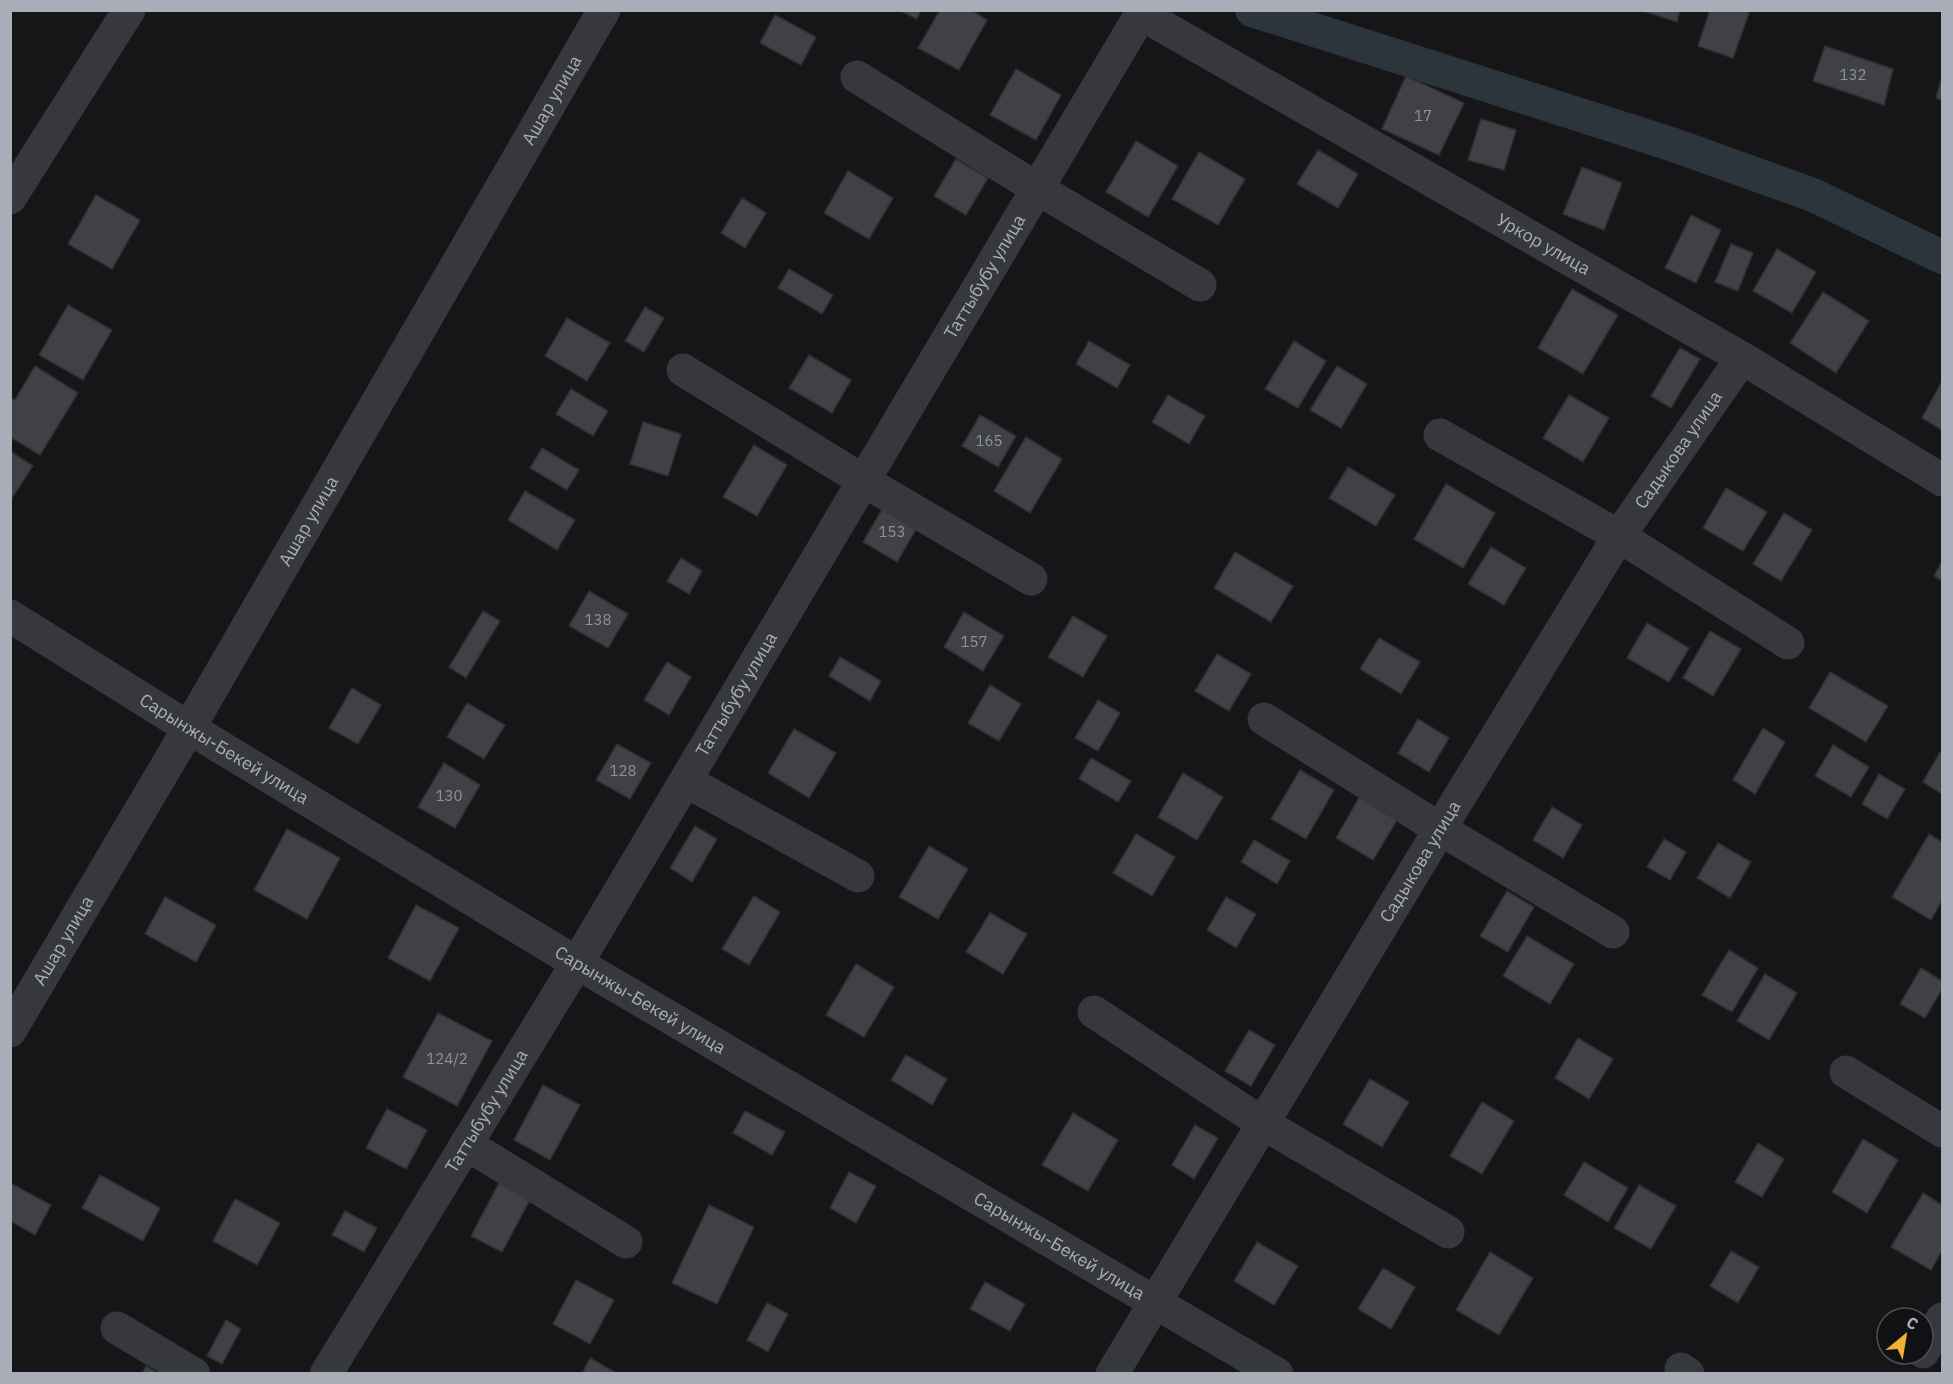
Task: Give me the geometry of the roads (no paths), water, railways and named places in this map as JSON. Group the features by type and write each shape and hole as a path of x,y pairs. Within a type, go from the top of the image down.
{"street":[{"path":"10,198 129,10"},
{"name":"Ашар улица","path":"10,1031 189,728 604,10"},
{"name":"Таттыбубу улица","path":"326,1374 578,963 1142,14"},
{"name":"Уркор улица","path":"1142,14 1742,358 1942,480"},
{"path":"857,77 1038,189 1200,285"},
{"name":"Садыкова улица","path":"1112,1374 1440,829 1620,537 1742,358"},
{"path":"683,370 864,481 1031,579"},
{"path":"1440,435 1620,537 1788,643"},
{"name":"Сарынжы-Бекей улица","path":"10,616 189,728 578,963 1155,1300 1277,1374"},
{"path":"1264,719 1440,829 1613,932"},
{"path":"686,781 858,876"},
{"path":"1094,1012 1262,1123 1448,1232"},
{"path":"1846,1072 1942,1131"},
{"path":"466,1144 626,1242"},
{"path":"117,1328 194,1374"}],"waterway":[{"path":"1252,10 1674,145 1813,195 1942,257"}]}
